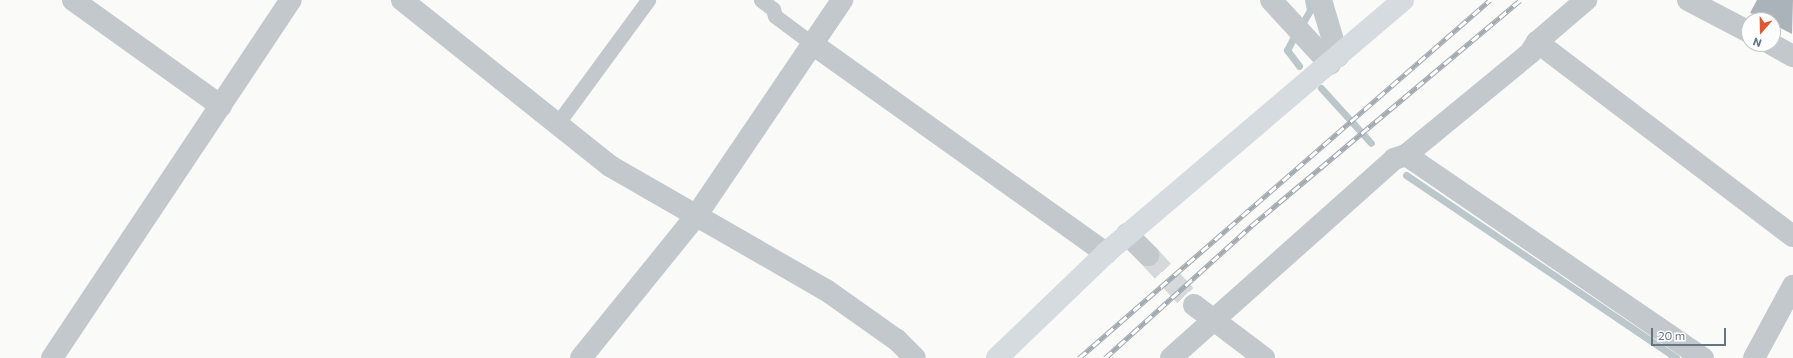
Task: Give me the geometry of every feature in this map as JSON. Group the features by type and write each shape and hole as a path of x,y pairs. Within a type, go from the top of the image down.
{"street":[{"path":"73,0 221,106"},
{"path":"52,358 291,0"},
{"path":"402,0 610,166 826,290 897,340 915,358"},
{"path":"581,358 696,216 814,45 842,0"},
{"path":"1271,0 1334,60"},
{"path":"1321,0 1334,60"},
{"path":"997,358 1127,234 1403,0"},
{"path":"1171,358 1210,320 1394,159 1406,156 1530,53 1537,42 1586,0"},
{"path":"1688,0 1741,28"},
{"path":"1537,42 1793,236"},
{"path":"814,45 1106,253"},
{"path":"1781,49 1793,56"},
{"path":"1406,156 1703,358"},
{"path":"1127,234 1148,255"},
{"path":"1754,358 1793,286"},
{"path":"1194,305 1210,320 1264,358"}],"lane":[{"path":"557,124 648,0"},
{"path":"761,0 773,9 775,16 814,45"}],"building":[{"path":"1757,0 1793,0 1792,34 1781,28 1781,12 1751,12"}],"waterway":[{"path":"1302,24 1310,10 1308,0"},
{"path":"1295,35 1287,50 1299,66"},
{"path":"1321,88 1371,143"},
{"path":"1406,175 1676,358"}],"tunnel":[{"path":"1148,255 1194,305"}],"railway":[{"path":"1079,358 1490,0"},
{"path":"1105,358 1251,226 1520,0"}]}
